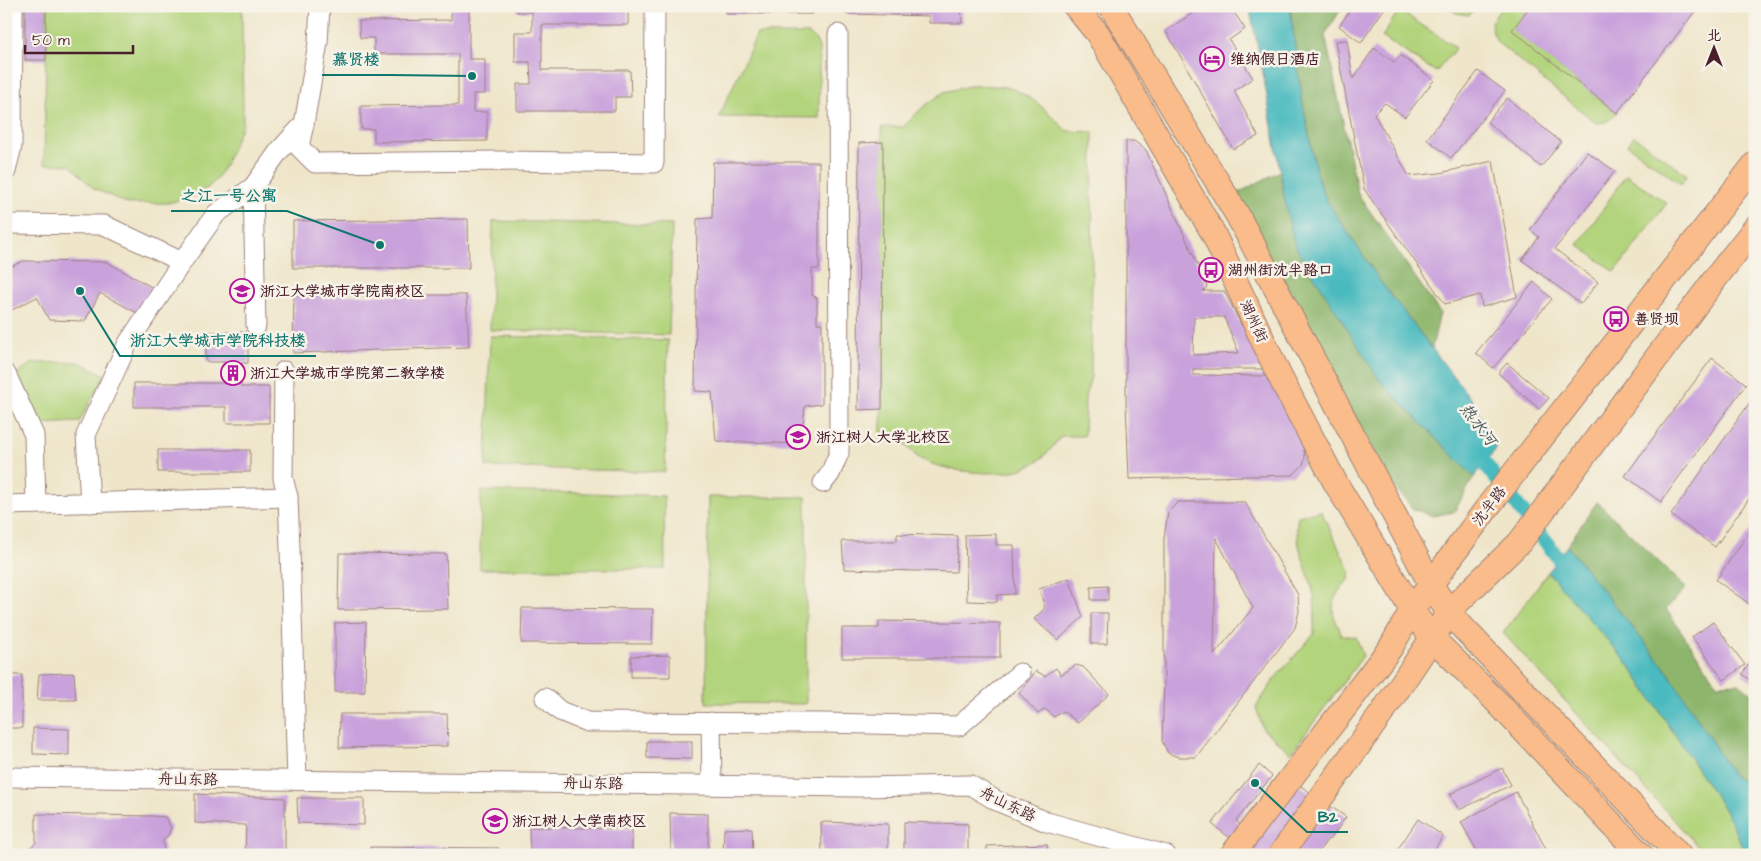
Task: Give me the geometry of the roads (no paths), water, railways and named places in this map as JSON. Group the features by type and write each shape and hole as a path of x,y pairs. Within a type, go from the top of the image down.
{"main road":[{"name":"湖州街","path":"1075,6 1098,34 1213,232 1280,375 1326,465 1412,610 1432,638 1495,700 1634,847"},
{"path":"1111,6 1238,216 1430,583 1449,612 1679,855"},
{"name":"沈半路","path":"1232,855 1391,647 1430,583 1755,164"},
{"path":"1280,855 1382,713 1449,612 1520,542 1755,228"}],"street":[{"path":"6,171 12,146 9,115 9,36 13,6"},
{"path":"320,6 318,43 299,147 315,163 498,161 654,163 655,6"},
{"path":"823,483 830,474 839,453 838,34"},
{"path":"90,503 86,435 128,344 216,214 253,187 279,151 304,124"},
{"path":"253,187 256,326"},
{"path":"6,224 104,225 182,262"},
{"path":"284,370 283,478 288,497 297,780"},
{"path":"6,374 34,436 36,504"},
{"path":"6,505 288,497"},
{"path":"546,698 560,711 588,722 959,726 1020,673"},
{"path":"711,722 712,785"},
{"name":"舟山东路","path":"6,777 712,785 970,785 997,801 1047,822 1166,855"}],"water":[{"path":"1249,6 1290,6 1302,99 1317,176 1327,201 1380,281 1474,403 1496,449 1474,477 1380,381 1295,246"},
{"path":"1567,546 1668,672 1734,777 1755,782 1755,855 1747,855 1726,812 1629,665 1548,572"}],"waterway":[{"name":"热水河","path":"1472,447 1570,573"}],"place":[{"name":"维纳假日酒店","path":"1212,59"},
{"name":"慕贤楼","path":"472,76"},
{"name":"之江一号公寓","path":"380,245"},
{"name":"湖州街沈半路口","path":"1211,270"},
{"name":"浙江大学城市学院科技楼","path":"80,291"},
{"name":"浙江大学城市学院南校区","path":"242,291"},
{"name":"善贤坝","path":"1616,319"},
{"name":"浙江大学城市学院第二教学楼","path":"233,373"},
{"name":"浙江树人大学北校区","path":"798,437"},
{"name":"B2","path":"1255,783"},
{"name":"浙江树人大学南校区","path":"495,821"}]}
